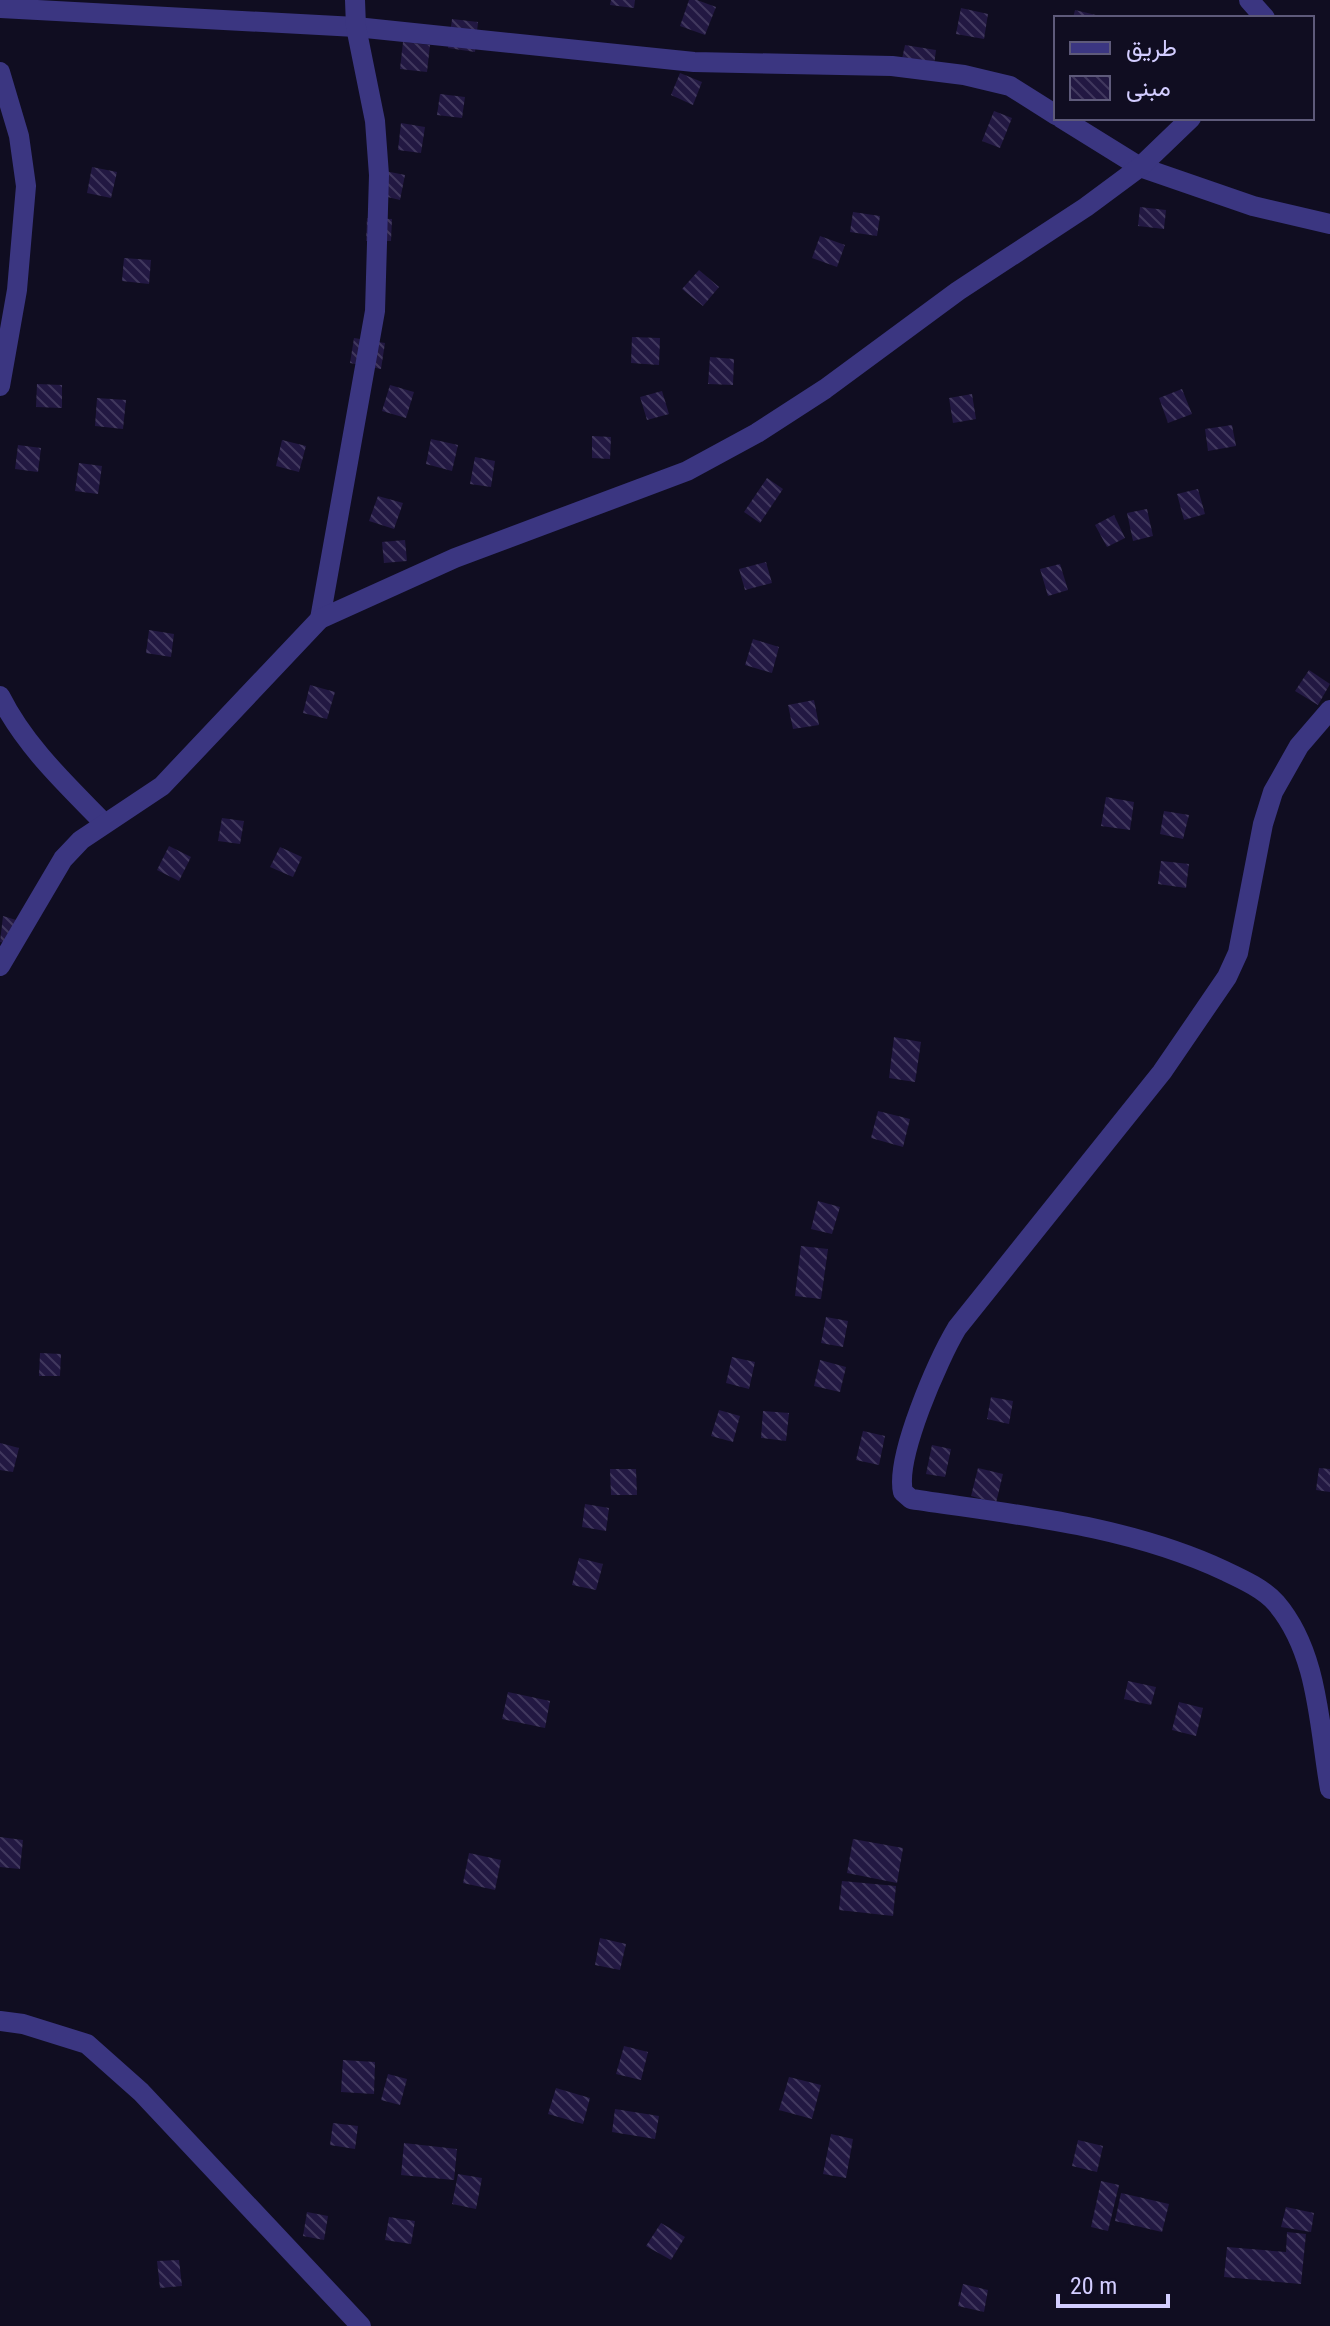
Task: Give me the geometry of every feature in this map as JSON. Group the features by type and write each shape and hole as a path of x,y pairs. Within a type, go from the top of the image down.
{"street":[{"path":"320,619 375,311 377,148 375,121 356,27 355,0"},
{"path":"1249,0 1264,16"},
{"path":"0,8 356,27 694,62 892,66 964,75 1010,86 1054,114"},
{"path":"0,72 19,136 26,186 17,290 0,386"},
{"path":"1064,120 1140,167 1253,206 1330,224"},
{"path":"0,966 63,859 81,840 104,823 162,786 320,619 455,558 687,471 757,433 825,389 958,291 1086,207 1140,167 1189,120"},
{"path":"0,696 36,752 104,823"},
{"path":"1330,710 1299,746 1273,792 1263,824 1238,953 1227,977 1162,1072 957,1328 939,1359 902,1472 902,1485 903,1492 911,1499 1092,1527 1188,1553 1244,1580 1275,1602 1309,1664 1330,1789"},
{"path":"0,2021 23,2024 87,2044 141,2092 361,2326"}],"building":[{"path":"611,0 635,0 634,8 610,5"},
{"path":"689,0 716,7 705,35 680,26"},
{"path":"961,8 988,14 984,39 956,34"},
{"path":"1075,10 1100,16 1074,16"},
{"path":"452,19 478,22 475,52 448,48"},
{"path":"403,42 430,45 427,72 400,69"},
{"path":"905,45 936,50 933,73 900,68"},
{"path":"680,73 702,82 693,105 671,95"},
{"path":"440,94 465,97 462,118 437,115"},
{"path":"994,111 1012,118 1000,148 982,141"},
{"path":"401,123 425,127 421,153 398,150"},
{"path":"92,167 117,172 111,198 87,193"},
{"path":"380,170 405,175 400,200 375,194"},
{"path":"1140,207 1166,210 1164,229 1138,226"},
{"path":"853,212 880,216 877,236 850,232"},
{"path":"367,218 392,219 391,241 366,241"},
{"path":"820,236 845,245 837,267 812,258"},
{"path":"124,258 151,260 149,284 122,281"},
{"path":"699,270 719,287 703,306 682,289"},
{"path":"632,337 660,338 659,365 631,363"},
{"path":"354,338 385,343 381,369 350,363"},
{"path":"710,357 734,359 733,385 708,384"},
{"path":"37,384 62,385 62,408 36,407"},
{"path":"390,385 414,392 406,418 382,411"},
{"path":"1182,389 1192,414 1168,423 1159,398"},
{"path":"662,391 669,414 647,420 640,397"},
{"path":"972,394 976,419 953,423 949,398"},
{"path":"97,398 126,400 123,429 95,426"},
{"path":"1232,425 1236,446 1208,451 1205,429"},
{"path":"592,436 611,437 610,459 592,458"},
{"path":"431,439 458,445 452,471 426,464"},
{"path":"282,440 306,446 299,472 276,466"},
{"path":"18,445 41,448 38,472 15,469"},
{"path":"475,457 495,461 491,487 470,484"},
{"path":"79,463 102,466 98,494 75,491"},
{"path":"767,478 783,489 760,523 744,512"},
{"path":"1198,489 1205,514 1184,520 1177,494"},
{"path":"378,496 403,503 394,529 369,521"},
{"path":"1147,509 1153,536 1133,541 1127,513"},
{"path":"1114,515 1125,538 1107,547 1095,525"},
{"path":"405,540 407,561 384,563 382,542"},
{"path":"766,562 772,583 745,590 739,569"},
{"path":"1060,564 1068,590 1048,596 1040,569"},
{"path":"149,630 174,634 171,657 146,653"},
{"path":"753,639 779,647 772,673 745,665"},
{"path":"1309,670 1330,684 1318,705 1295,691"},
{"path":"310,685 335,692 327,719 303,713"},
{"path":"814,700 819,725 793,729 788,705"},
{"path":"1106,797 1134,802 1130,830 1101,826"},
{"path":"1164,811 1189,815 1183,839 1160,834"},
{"path":"222,818 244,821 240,844 218,841"},
{"path":"169,846 191,857 179,881 157,870"},
{"path":"280,847 302,857 293,877 270,867"},
{"path":"1161,861 1189,864 1186,888 1158,884"},
{"path":"3,916 26,923 19,947 0,942"},
{"path":"894,1037 921,1042 915,1082 889,1078"},
{"path":"878,1111 910,1119 903,1147 871,1138"},
{"path":"818,1201 840,1207 832,1234 811,1229"},
{"path":"801,1246 828,1249 821,1299 795,1296"},
{"path":"826,1317 848,1321 843,1347 821,1343"},
{"path":"40,1353 61,1354 60,1376 39,1376"},
{"path":"732,1357 755,1362 749,1389 726,1383"},
{"path":"820,1360 846,1367 840,1392 814,1386"},
{"path":"991,1397 1013,1401 1009,1424 987,1419"},
{"path":"719,1410 740,1416 733,1442 711,1436"},
{"path":"763,1411 789,1413 786,1441 761,1438"},
{"path":"863,1431 885,1436 879,1465 856,1460"},
{"path":"0,1443 19,1448 13,1472 0,1470"},
{"path":"932,1445 951,1449 945,1477 926,1474"},
{"path":"978,1468 1003,1474 996,1503 971,1496"},
{"path":"1319,1468 1330,1469 1330,1492 1316,1490"},
{"path":"610,1469 636,1469 637,1495 611,1495"},
{"path":"585,1504 609,1508 606,1531 582,1527"},
{"path":"579,1558 603,1564 596,1590 572,1585"},
{"path":"1128,1681 1156,1687 1151,1705 1124,1699"},
{"path":"508,1692 550,1701 545,1728 502,1719"},
{"path":"1179,1702 1203,1708 1196,1736 1172,1730"},
{"path":"0,1837 23,1840 20,1869 0,1867"},
{"path":"853,1839 903,1848 897,1883 847,1873"},
{"path":"469,1853 501,1860 495,1890 463,1883"},
{"path":"842,1881 896,1886 893,1916 839,1910"},
{"path":"600,1938 626,1944 620,1970 595,1965"},
{"path":"624,2046 648,2052 641,2080 616,2074"},
{"path":"343,2060 375,2062 374,2094 341,2092"},
{"path":"388,2074 407,2079 400,2105 381,2100"},
{"path":"789,2077 821,2085 812,2119 779,2110"},
{"path":"556,2088 590,2098 583,2124 548,2114"},
{"path":"615,2109 659,2116 655,2139 612,2132"},
{"path":"333,2123 358,2126 355,2149 330,2145"},
{"path":"831,2134 853,2139 846,2178 823,2174"},
{"path":"1078,2140 1103,2146 1097,2172 1072,2166"},
{"path":"404,2143 457,2149 454,2180 401,2175"},
{"path":"458,2174 482,2178 476,2209 452,2204"},
{"path":"1101,2181 1119,2185 1108,2231 1091,2227"},
{"path":"1121,2193 1169,2204 1162,2232 1115,2221"},
{"path":"1286,2207 1314,2213 1311,2232 1281,2227"},
{"path":"307,2212 328,2216 324,2240 303,2236"},
{"path":"389,2217 415,2221 411,2244 385,2240"},
{"path":"661,2223 685,2237 671,2260 646,2246"},
{"path":"1287,2232 1306,2234 1301,2284 1224,2277 1227,2247 1286,2252"},
{"path":"179,2260 182,2286 160,2288 157,2261"},
{"path":"963,2284 988,2290 984,2312 958,2306"}]}
